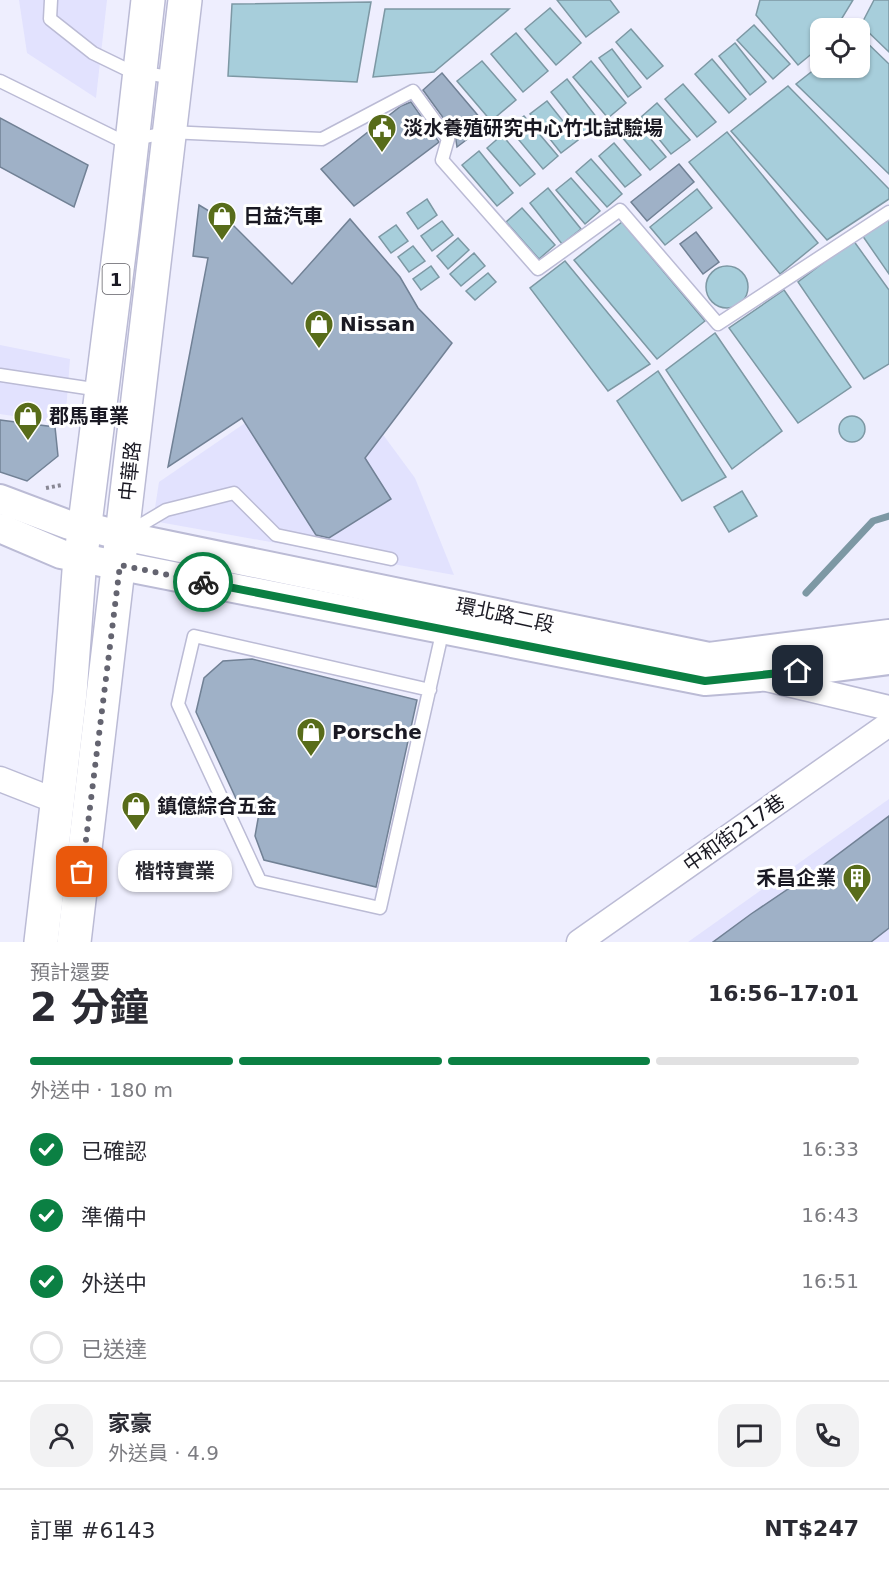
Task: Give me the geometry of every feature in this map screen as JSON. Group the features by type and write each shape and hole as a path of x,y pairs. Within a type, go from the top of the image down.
{"main road":[{"name":"中華路","path":"41,942 70,693 82,542 103,391 148,0"},
{"name":"中華路","path":"75,942 185,0"}],"street":[{"path":"0,499 69,525 82,542 121,551"},
{"path":"0,528 61,554 82,542"},
{"name":"環北路二段","path":"121,551 443,629 705,681 759,677 888,657"},
{"name":"環北路二段","path":"121,551 709,657 858,638 888,657"},
{"path":"851,699 845,665 858,638"},
{"path":"759,677 889,708"},
{"name":"中和街217巷","path":"579,942 889,724"},
{"path":"0,779 56,801"}],"lane":[{"path":"51,0 50,19 93,54 141,74 176,78"},
{"path":"0,81 120,140 132,140 169,132 322,140 413,91 448,139 442,160 537,269 621,210 717,324 889,212"},
{"path":"0,375 103,391"},
{"path":"121,551 166,510 234,494 276,535 391,559"},
{"path":"430,690 194,636 178,704 260,881 380,908 430,690 443,629"}],"shaded area":[{"path":"19,0 107,0 96,98 27,53"},
{"path":"557,0 610,0 619,12 586,37"},
{"path":"760,0 853,0 842,18 810,18 810,55 798,65 756,15"},
{"path":"874,0 889,0 889,52 870,34 870,18 865,18"},
{"path":"371,2 357,82 228,76 232,4"},
{"path":"550,8 581,43 556,65 525,29"},
{"path":"385,9 509,9 434,72 373,77"},
{"path":"754,25 790,64 773,79 737,40"},
{"path":"631,29 663,66 647,79 616,42"},
{"path":"516,33 548,71 523,92 491,54"},
{"path":"735,43 766,82 750,95 719,56"},
{"path":"870,46 889,64 889,174 796,84 810,73 810,78 870,78"},
{"path":"612,49 641,87 628,97 599,58"},
{"path":"712,59 746,99 729,113 695,74"},
{"path":"482,61 516,100 491,121 457,81"},
{"path":"591,61 626,103 608,118 573,77"},
{"path":"567,79 601,123 585,135 551,92"},
{"path":"683,84 716,122 697,137 665,99"},
{"path":"788,86 889,189 889,199 827,240 731,131"},
{"path":"547,101 578,140 561,153 530,114"},
{"path":"657,103 690,140 671,154 641,117"},
{"path":"524,116 558,156 543,169 509,128"},
{"path":"637,123 666,157 650,170 621,136"},
{"path":"727,132 818,243 780,274 689,162"},
{"path":"502,135 535,174 520,186 487,148"},
{"path":"614,143 641,175 625,187 599,156"},
{"path":"479,151 513,193 497,206 462,165"},
{"path":"591,159 622,194 607,207 576,172"},
{"path":"571,178 600,211 585,224 556,190"},
{"path":"548,188 581,229 562,244 530,203"},
{"path":"697,189 712,208 665,245 650,227"},
{"path":"427,199 437,215 418,229 407,213"},
{"path":"522,208 555,245 539,259 506,222"},
{"path":"889,219 889,274 862,235"},
{"path":"442,221 453,235 432,251 421,236"},
{"path":"622,222 705,321 657,359 574,260"},
{"path":"396,225 408,241 391,253 379,237"},
{"path":"458,238 469,250 448,269 437,256"},
{"path":"853,240 889,290 889,364 864,379 798,282"},
{"path":"413,246 425,261 409,272 398,257"},
{"path":"474,253 485,266 461,286 450,274"},
{"path":"565,261 650,364 608,391 530,288"},
{"path":"431,266 439,277 421,290 413,279"},
{"path":"727,266 742,272 748,287 742,302 727,308 712,302 706,287 712,272"},
{"path":"488,273 496,282 475,300 466,291"},
{"path":"784,290 851,387 798,423 729,328"},
{"path":"715,333 782,431 732,469 666,370"},
{"path":"0,345 70,359 65,424 0,414"},
{"path":"331,364 415,478 454,575 153,521 159,482"},
{"path":"658,371 726,477 682,501 617,401"},
{"path":"852,416 861,420 865,429 861,438 852,442 843,438 839,429 843,420"},
{"path":"742,491 757,516 729,532 714,507"},
{"path":"889,799 889,942 688,942"}],"building":[{"path":"442,73 486,125 457,147 455,134 423,90"},
{"name":"淡水養殖研究中心竹北試驗場","path":"411,102 439,142 354,206 321,169 401,106"},
{"path":"0,118 88,165 74,207 0,167"},
{"path":"679,164 694,182 647,221 631,202"},
{"name":"Nissan","path":"199,205 234,226 292,284 350,219 400,277 418,308 452,343 365,458 391,499 329,538 316,535 242,418 168,467 208,258 193,256"},
{"path":"696,232 719,262 703,274 680,244"},
{"name":"郡馬車業","path":"0,420 55,427 58,456 27,481 0,472"},
{"name":"Porsche","path":"252,659 417,700 376,887 264,860 255,836 260,808 239,805 196,712 204,678 223,661"},
{"path":"889,816 889,928 871,942 713,942 801,882"}],"waterway":[{"path":"806,593 873,521 889,516"}],"way so far":[{"path":"82,872 116,579 120,565 203,582"}],"place":[{"name":"淡水養殖研究中心竹北試驗場","path":"382,154"},
{"name":"日益汽車","path":"222,242"},
{"name":"Nissan","path":"319,350"},
{"name":"郡馬車業","path":"28,442"},
{"name":"Porsche","path":"311,758"},
{"name":"鎮億綜合五金","path":"136,832"},
{"name":"楷特實業","path":"82,872"},
{"name":"禾昌企業","path":"857,904"}],"route":[{"path":"203,582 705,681 798,671"}]}
